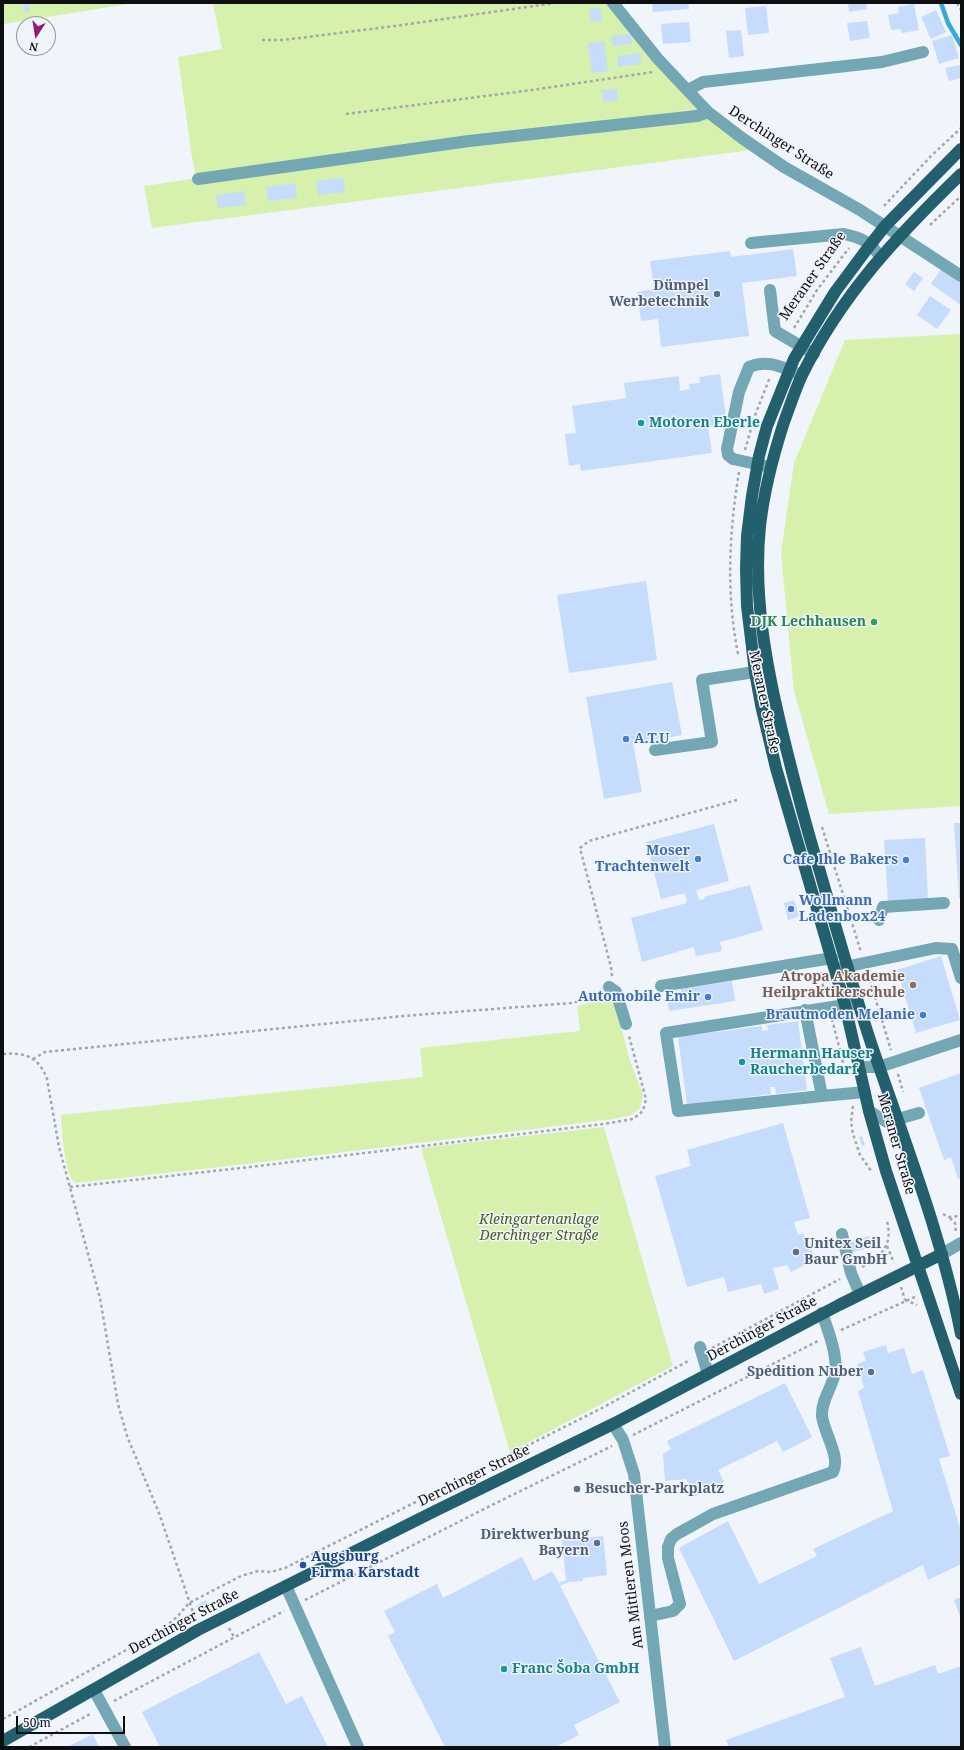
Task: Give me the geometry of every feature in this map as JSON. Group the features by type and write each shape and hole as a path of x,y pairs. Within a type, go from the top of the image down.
{"main road":[{"name":"Meraner Straße","path":"961,149 885,226 870,244 835,292 790,370 767,426 757,464 747,536 746,569 747,606 755,672 776,768 845,1005 869,1111 886,1171 961,1394"},
{"name":"Meraner Straße","path":"961,174 880,256 845,302 802,376 780,433 770,467 760,526 759,560 762,627 768,666 791,772 858,1003 879,1068 929,1209 942,1254 961,1334"},
{"name":"Derchinger Straße","path":"6,1743 198,1630 428,1514 613,1424 822,1313 942,1254"}],"street":[{"name":"Derchinger Straße","path":"613,3 664,66 708,112 784,167 873,218 961,276"},
{"path":"688,90 703,82 882,62 924,52"},
{"path":"198,178 469,141 697,116 708,112"},
{"path":"751,243 844,234 858,237 870,244 880,256"},
{"path":"770,290 775,331 814,354"},
{"path":"770,467 742,462 733,459 728,455 727,448 739,392 749,367 756,364 776,364 802,376"},
{"path":"655,750 712,742 702,680 755,672"},
{"path":"879,920 884,907 944,903"},
{"path":"661,986 817,960 847,966 936,948 952,949 961,978"},
{"path":"609,987 616,992 626,1024"},
{"path":"858,1003 805,1010 666,1033 678,1111 865,1092"},
{"path":"805,1010 822,1096"},
{"path":"860,1067 879,1068 961,1040"},
{"path":"869,1111 887,1122 919,1113"},
{"path":"842,1234 851,1273 860,1294"},
{"name":"Derchinger Straße","path":"942,1254 961,1243"},
{"path":"650,1616 673,1611 680,1604 668,1558 668,1547 671,1539 677,1534 713,1514 833,1472 836,1467 822,1417 824,1400 835,1374 836,1366 822,1313"},
{"path":"701,1350 708,1374"},
{"name":"Am Mittleren Moos","path":"613,1424 623,1440 634,1474 665,1747"},
{"path":"286,1586 358,1747"},
{"path":"94,1690 125,1747"}],"path":[{"path":"262,40 283,40 365,30 555,3"},
{"path":"957,3 961,10"},
{"path":"346,114 650,73 664,66"},
{"path":"873,218 961,128"},
{"path":"928,228 961,196"},
{"name":"Meraner Straße","path":"788,339 818,290 858,237"},
{"name":"Meraner Straße","path":"742,673 731,605 730,562 732,516 742,462 754,418 776,364"},
{"path":"33,1059 45,1052 403,1016 571,1003 602,996 612,982 611,967 580,848 589,840 737,800"},
{"name":"Meraner Straße","path":"822,827 864,962 886,1041 895,1063 904,1093"},
{"path":"817,960 845,1072"},
{"path":"70,1187 250,1167 633,1119 642,1111 646,1099 626,1024"},
{"path":"3,1054 16,1053 33,1059 43,1068 47,1079 59,1146 100,1298 118,1404 127,1436 159,1513 198,1630"},
{"path":"851,1094 853,1106 852,1122 862,1155 874,1176"},
{"name":"Derchinger Straße","path":"3,1719 167,1627 190,1603 241,1576 258,1571 271,1572 285,1568 311,1556 602,1408 701,1350 851,1273 880,1255 889,1240 890,1234 887,1219"},
{"path":"29,1747 295,1605 829,1335 905,1300"},
{"path":"230,1628 234,1637"}],"green space":[{"path":"3,3 134,3 53,16 16,16 16,22 3,24"},
{"path":"213,3 613,3 751,150 152,228 144,186 197,178 192,158 178,57 222,49"},
{"name":"DJK Lechhausen","path":"961,334 961,806 829,814 794,691 781,553 794,463 845,340"},
{"path":"614,998 629,1058 643,1095 640,1108 631,1115 614,1119 246,1164 76,1183 72,1179 69,1172 64,1152 61,1115 423,1077 420,1048 580,1031 577,1006"},
{"name":"Kleingartenanlage Derchinger Straße","path":"604,1127 673,1366 510,1452 421,1148"}],"building":[{"path":"23,3 29,3 30,11 24,12"},
{"path":"652,3 688,3 689,9 653,12"},
{"path":"848,3 866,3 867,9 849,12"},
{"path":"914,4 919,30 902,33 901,29 891,30 888,15 899,13 898,7"},
{"path":"766,6 769,33 748,35 745,8"},
{"path":"600,8 602,21 591,22 589,9"},
{"path":"936,10 946,32 931,39 921,17"},
{"path":"867,21 870,38 850,41 847,23"},
{"path":"689,22 691,42 663,44 661,24"},
{"path":"741,30 744,56 729,58 726,31"},
{"path":"631,34 632,44 612,46 611,36"},
{"path":"952,35 959,58 939,64 932,41"},
{"path":"604,41 608,71 592,73 588,43"},
{"path":"640,53 641,64 618,67 617,56"},
{"path":"960,65 961,78 949,81 945,68"},
{"path":"617,89 618,100 603,102 602,90"},
{"path":"343,178 345,192 318,195 316,181"},
{"path":"295,183 297,198 268,201 266,187"},
{"path":"244,191 246,205 218,208 216,195"},
{"path":"793,249 797,276 742,283 749,336 661,347 658,319 641,321 637,292 654,289 650,261 730,251 731,257"},
{"path":"941,269 961,283 961,305 931,284"},
{"path":"914,272 923,278 914,291 905,284"},
{"path":"930,296 951,310 937,329 917,315"},
{"name":"Motoren Eberle","path":"720,374 727,423 708,426 712,453 581,471 580,464 569,466 565,434 576,433 572,406 626,398 624,383 679,376 680,391 690,389 689,384 700,383 699,377"},
{"path":"646,581 657,660 569,673 557,595"},
{"name":"A.T.U","path":"672,682 682,735 633,743 642,792 604,799 586,697"},
{"path":"954,823 961,823 961,898 959,898"},
{"path":"714,824 729,881 696,890 699,900 705,899 704,897 750,885 763,930 720,942 722,951 696,956 694,947 642,962 631,918 687,903 685,893 661,899 646,842"},
{"name":"Cafe Ihle Bakers","path":"925,838 928,900 888,902 884,840"},
{"path":"794,900 799,916 788,920 784,903"},
{"path":"941,956 960,1020 916,1033 897,970"},
{"name":"Automobile Emir","path":"732,981 735,1001 669,1011 667,995 681,993 681,989"},
{"path":"872,1014 875,1014 878,1021 875,1022"},
{"name":"Hermann Hauser Raucherbedarf","path":"798,1021 807,1090 776,1094 775,1087 770,1087 771,1094 687,1105 678,1037 762,1026 762,1031 768,1030 767,1025"},
{"path":"961,1073 961,1178 958,1179 951,1157 944,1160 919,1088"},
{"path":"783,1123 810,1218 794,1222 798,1235 803,1233 816,1259 791,1272 787,1265 773,1268 779,1289 764,1294 761,1284 728,1292 724,1277 687,1287 655,1176 691,1166 687,1150"},
{"path":"862,1136 865,1145 862,1146 859,1137"},
{"path":"869,1236 872,1247 850,1253 847,1243"},
{"path":"886,1345 888,1353 904,1348 912,1374 923,1370 950,1456 939,1459 961,1531 961,1564 928,1580 923,1565 734,1661 679,1548 728,1521 759,1584 817,1556 813,1549 893,1511 858,1391 864,1388 857,1364 866,1361 863,1352"},
{"path":"785,1383 812,1437 783,1452 777,1441 718,1470 724,1482 695,1496 686,1479 665,1481 663,1454 671,1449 667,1441"},
{"name":"Franc Šoba GmbH","path":"603,1536 607,1575 583,1578 583,1581 569,1582 560,1586 620,1702 574,1725 579,1735 556,1747 445,1747 388,1636 395,1632 384,1611 437,1584 443,1598 522,1557 534,1581 552,1571 559,1583 566,1580 562,1540"},
{"path":"961,1597 961,1619 954,1600"},
{"path":"206,1600 210,1609 200,1614 196,1606"},
{"path":"861,1647 875,1686 935,1665 938,1674 961,1666 961,1747 729,1747 726,1740 845,1697 830,1658"},
{"path":"259,1652 286,1704 302,1696 328,1747 160,1747 142,1712"},
{"path":"93,1734 99,1747 67,1747"}],"waterway":[{"path":"941,3 948,23 961,45"}],"place":[{"name":"Dümpel Werbetechnik","path":"717,294"},
{"name":"Motoren Eberle","path":"641,423"},
{"name":"DJK Lechhausen","path":"874,622"},
{"name":"A.T.U","path":"626,739"},
{"name":"Moser Trachtenwelt","path":"698,859"},
{"name":"Cafe Ihle Bakers","path":"906,860"},
{"name":"Wollmann Ladenbox24","path":"791,909"},
{"name":"Atropa Akademie Heilpraktikerschule","path":"913,985"},
{"name":"Automobile Emir","path":"708,997"},
{"name":"Brautmoden Melanie","path":"923,1015"},
{"name":"Hermann Hauser Raucherbedarf","path":"742,1062"},
{"name":"Unitex Seil Baur GmbH","path":"796,1252"},
{"name":"Spedition Nuber","path":"871,1372"},
{"name":"Besucher-Parkplatz","path":"577,1489"},
{"name":"Direktwerbung Bayern","path":"597,1543"},
{"name":"Augsburg Firma Karstadt","path":"303,1565"},
{"name":"Franc Šoba GmbH","path":"504,1669"}]}
